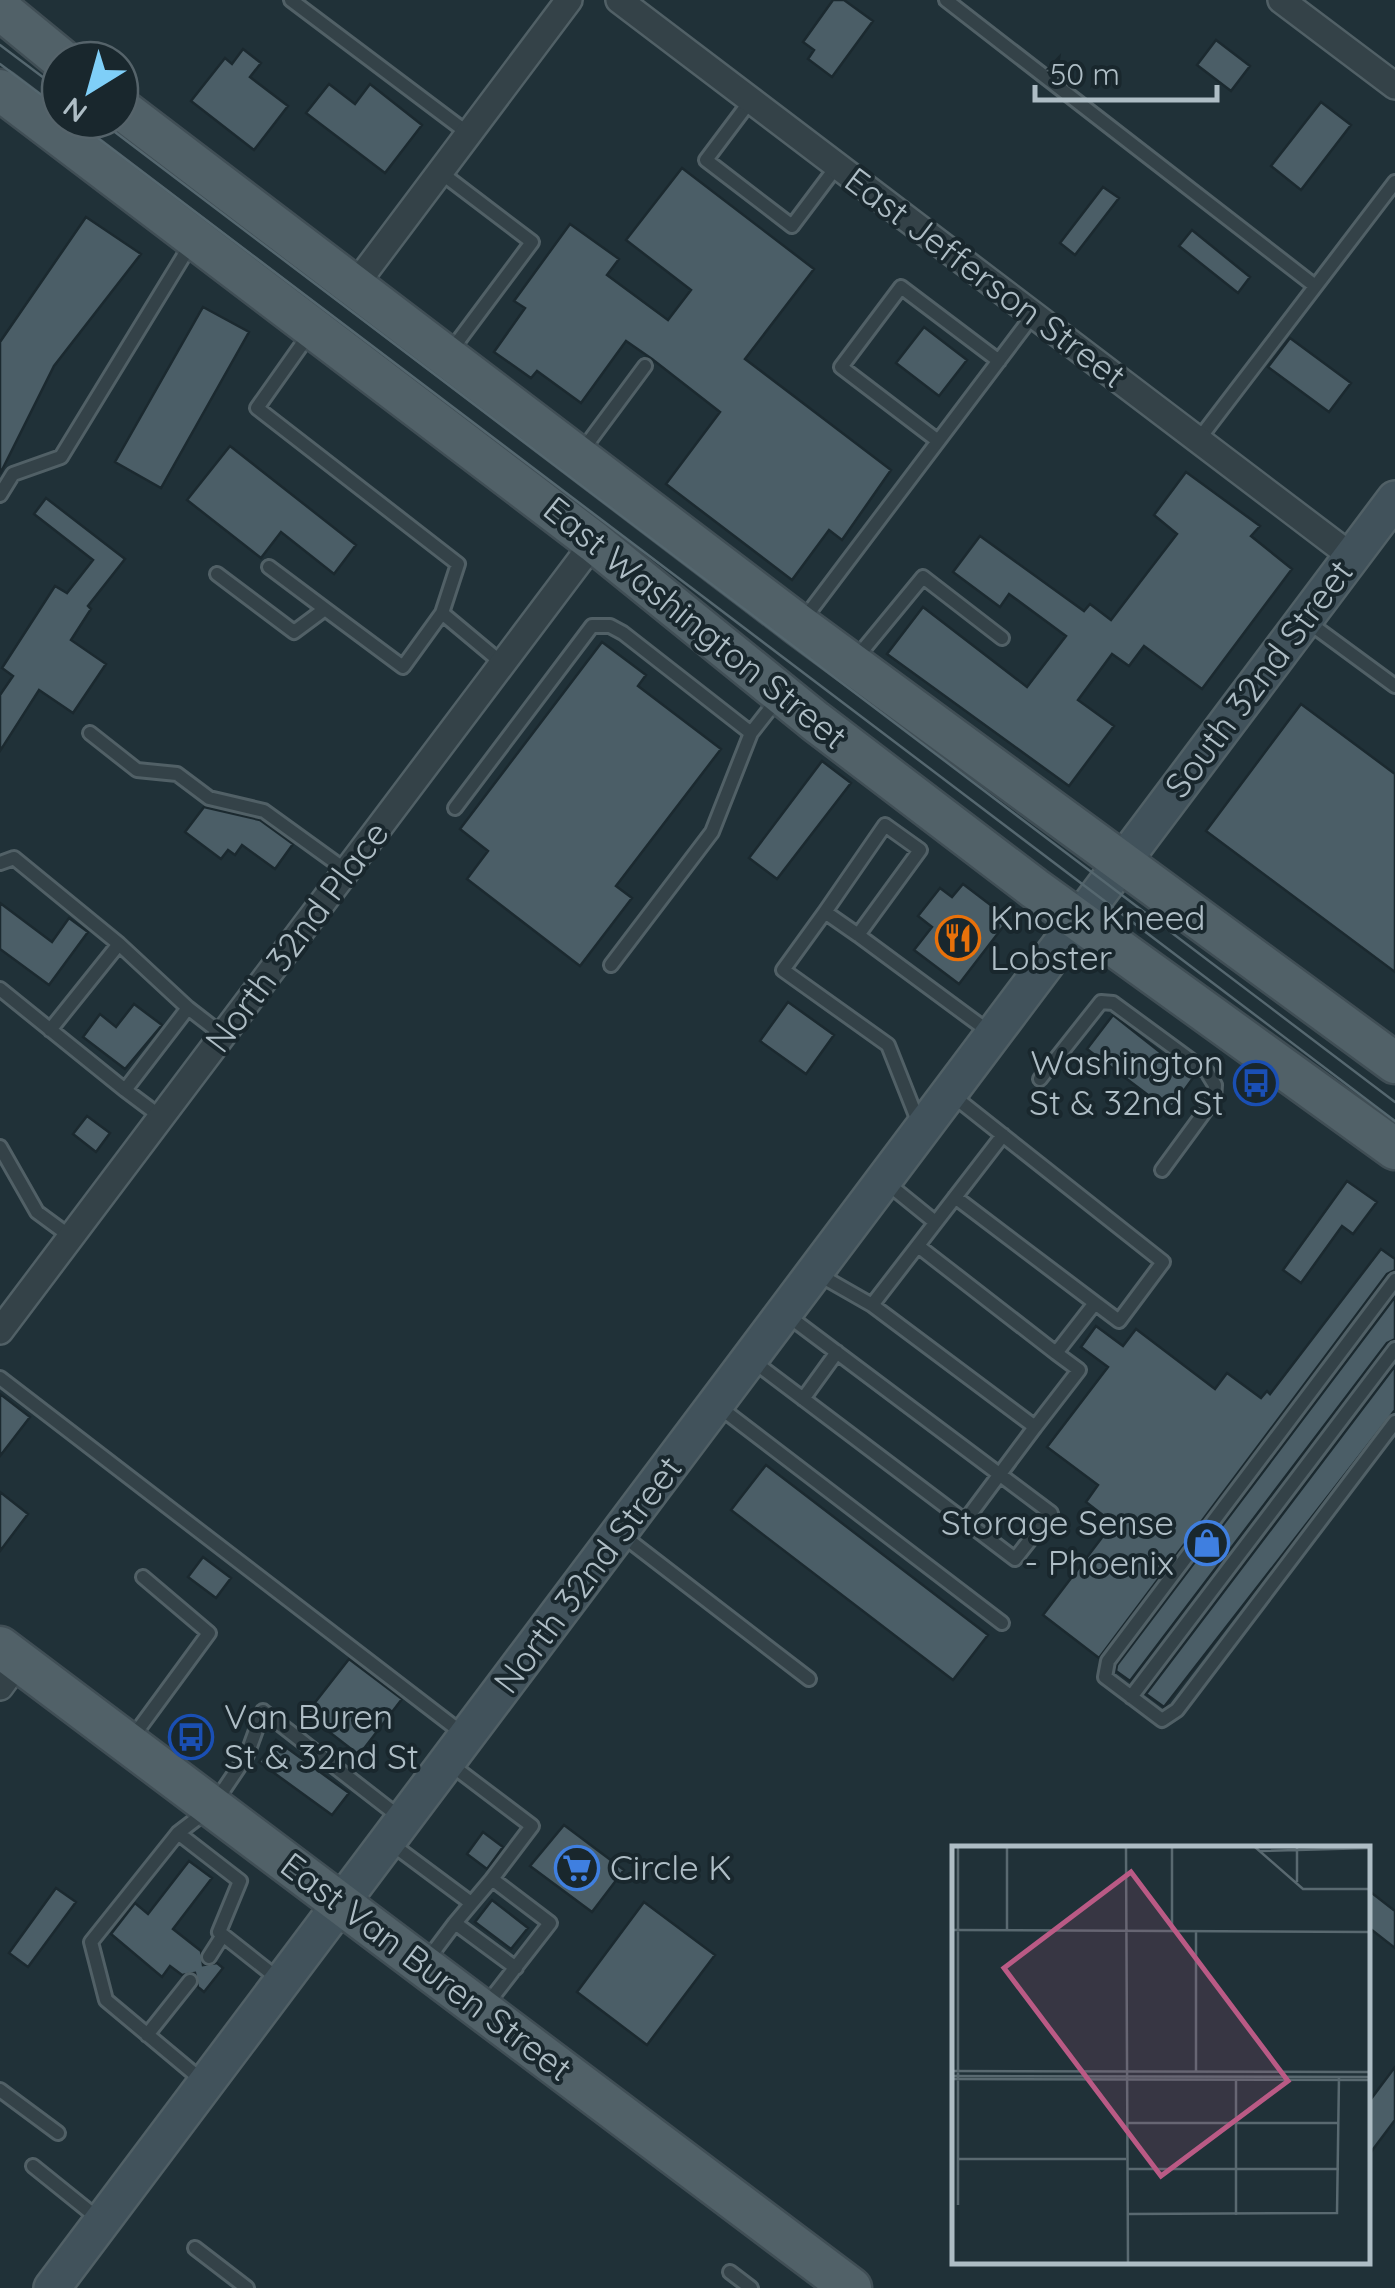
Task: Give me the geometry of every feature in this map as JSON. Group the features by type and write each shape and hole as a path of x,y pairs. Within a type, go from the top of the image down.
{"main road":[{"path":"0,9 40,42"},
{"name":"East Washington Street","path":"4,101 196,238 594,542 782,694 1080,920 1395,1149"},
{"name":"East Washington Street","path":"140,123 852,664 1395,1063"},
{"name":"South 32nd Street","path":"1123,861 1395,498"},
{"name":"North 32nd Street","path":"52,2288 1123,861"},
{"name":"East Van Buren Street","path":"6,1665 128,1744 848,2287"}],"street":[{"path":"353,288 568,0"},
{"name":"East Jefferson Street","path":"619,0 1352,556"},
{"path":"1282,0 1395,86"},
{"name":"North 32nd Place","path":"0,1332 594,542"}],"lane":[{"path":"291,0 468,134"},
{"path":"946,0 1315,286"},
{"path":"751,100 706,160 792,226 838,166"},
{"path":"440,172 532,242 445,358"},
{"path":"1198,440 1395,182"},
{"path":"0,495 12,474 60,458 168,275 196,238"},
{"path":"938,441 841,367 901,287 999,360"},
{"path":"799,624 1034,314"},
{"path":"270,566 404,666 442,614 458,564 257,408 314,328"},
{"path":"578,456 645,366"},
{"path":"217,574 294,632 325,608"},
{"path":"852,664 922,577 1002,638"},
{"path":"442,614 503,664"},
{"path":"1304,619 1395,686"},
{"path":"455,808 592,626 610,626 623,633 751,733"},
{"path":"611,966 712,832 751,733 782,694"},
{"path":"90,733 138,770 177,774 209,798 264,811 347,872"},
{"path":"858,936 920,850 885,825 783,970 888,1044 922,1131"},
{"path":"0,863 14,858 223,1035"},
{"path":"825,912 994,1036"},
{"path":"50,1030 119,944"},
{"path":"0,989 161,1117"},
{"path":"1040,1079 1100,1002 1113,1003 1206,1072 1215,1085 1214,1099 1162,1170"},
{"path":"124,1090 188,1008"},
{"path":"950,1094 1164,1262 1119,1320 955,1197"},
{"path":"872,1305 1003,1135"},
{"path":"0,1147 37,1212 71,1237"},
{"path":"884,1181 936,1222"},
{"path":"918,1246 1079,1370 965,1520"},
{"path":"816,1273 872,1305 1036,1428"},
{"path":"1395,1280 1108,1661 1105,1677 1162,1720 1177,1710 1395,1422"},
{"path":"1056,1352 1095,1303"},
{"path":"751,1360 1015,1559 1050,1513 785,1313"},
{"path":"1131,1697 1395,1349"},
{"path":"803,1398 838,1352"},
{"path":"0,1378 458,1750 532,1826 423,1966"},
{"path":"716,1405 1002,1623"},
{"path":"620,1533 809,1679"},
{"path":"128,1744 209,1633 143,1577"},
{"path":"206,2084 106,2000 92,1942 178,1833 212,1808 247,1756 263,1711 471,1904"},
{"path":"178,1833 240,1881 219,1932 283,1982"},
{"path":"483,2010 550,1924 492,1878"},
{"path":"456,1923 516,1968"},
{"path":"209,1957 223,1936"},
{"path":"147,2035 190,1982"},
{"path":"0,2090 58,2132"},
{"path":"33,2166 102,2222"},
{"path":"194,2248 247,2288"},
{"path":"730,2272 750,2288"}],"building":[{"path":"833,0 844,0 873,21 832,77 808,59 814,50 803,42"},
{"path":"1216,40 1250,66 1231,91 1197,65"},
{"path":"243,49 261,63 250,77 288,106 254,150 191,101 225,58 232,64"},
{"path":"329,84 355,104 370,84 422,125 385,173 306,113"},
{"path":"1321,102 1351,125 1301,190 1271,166"},
{"path":"682,168 814,269 745,359 891,470 842,540 829,530 792,580 666,484 720,412 652,359 626,341 581,403 537,371 531,378 494,352 525,308 514,301 570,224 619,259 607,275 668,320 691,290 626,240"},
{"path":"1103,187 1119,198 1075,255 1060,243"},
{"path":"86,217 141,254 54,366 0,474 0,342"},
{"path":"1192,230 1250,277 1238,293 1179,246"},
{"path":"203,307 249,332 161,488 115,462"},
{"path":"924,327 967,360 939,396 896,363"},
{"path":"1290,338 1351,383 1329,412 1268,367"},
{"path":"230,446 356,545 334,574 281,532 261,558 187,500"},
{"path":"1186,472 1260,526 1251,536 1292,569 1202,689 1144,646 1129,666 1112,654 1078,700 1114,726 1069,786 887,654 923,607 1027,687 1066,636 1009,594 1000,607 953,572 980,536 1084,611 1090,604 1111,620 1177,534 1154,515"},
{"path":"46,498 125,559 88,606 91,609 71,640 106,664 73,713 39,690 0,751 0,695 13,676 2,668 55,586 67,593 93,560 34,514"},
{"path":"602,642 646,675 638,686 721,749 616,886 632,898 580,966 467,879 488,851 460,829"},
{"path":"1301,704 1395,774 1395,972 1206,831"},
{"path":"822,761 851,783 777,879 749,858"},
{"path":"204,807 260,820 293,844 275,869 242,845 235,855 228,850 221,859 185,832"},
{"name":"Knock Kneed Lobster","path":"963,884 1009,919 959,984 914,950 932,927 918,916 940,888 952,897"},
{"path":"0,903 52,942 69,918 88,932 49,985 0,949"},
{"path":"788,1002 834,1035 806,1074 760,1041"},
{"path":"134,1004 162,1025 125,1069 83,1037 100,1014 116,1027"},
{"path":"1113,1015 1193,1078 1172,1107 1159,1097 1156,1101 1087,1049"},
{"path":"87,1116 110,1133 96,1152 73,1134"},
{"path":"1347,1181 1377,1202 1353,1234 1342,1226 1301,1283 1283,1270"},
{"path":"1381,1249 1395,1259 1395,1270 1387,1274 1099,1658 1043,1615 1113,1523 1086,1502 1098,1485 1047,1447 1108,1367 1081,1347 1096,1326 1123,1346 1136,1329 1215,1389 1227,1373 1261,1398 1267,1391 1270,1394"},
{"path":"1395,1297 1395,1339 1387,1343 1130,1681 1116,1671 1117,1665"},
{"path":"1395,1366 1395,1410 1164,1707 1146,1694"},
{"path":"0,1394 30,1417 0,1456"},
{"path":"766,1465 988,1635 953,1680 731,1510"},
{"path":"0,1492 28,1514 0,1551"},
{"path":"203,1557 231,1578 216,1598 188,1577"},
{"path":"349,1659 402,1699 359,1755 306,1714"},
{"path":"276,1740 349,1793 332,1815 259,1762"},
{"name":"Circle K","path":"564,1825 624,1870 592,1912 530,1866"},
{"path":"483,1832 503,1847 487,1869 467,1854"},
{"path":"189,1861 212,1878 173,1929 201,1951 203,1965 217,1963 223,1968 204,1992 198,1987 195,1973 182,1975 170,1966 162,1977 111,1934 135,1903 148,1914"},
{"path":"56,1888 76,1902 28,1967 9,1953"},
{"path":"1370,1892 1395,1911 1395,1948 1370,1929"},
{"path":"492,1900 528,1928 511,1949 475,1922"},
{"path":"644,1902 715,1955 647,2045 577,1992"},
{"path":"1395,2067 1395,2120 1370,2153 1370,2100"}],"tram line":[{"path":"0,45 40,75"},
{"path":"0,64 40,94"},
{"path":"100,140 1395,1121"},
{"path":"125,140 1395,1102"}],"place":[{"name":"Knock Kneed Lobster","path":"958,938"},
{"name":"Washington St & 32nd St","path":"1256,1083"},
{"name":"Storage Sense - Phoenix","path":"1207,1543"},
{"name":"Van Buren St & 32nd St","path":"191,1737"},
{"name":"Circle K","path":"577,1868"}]}
